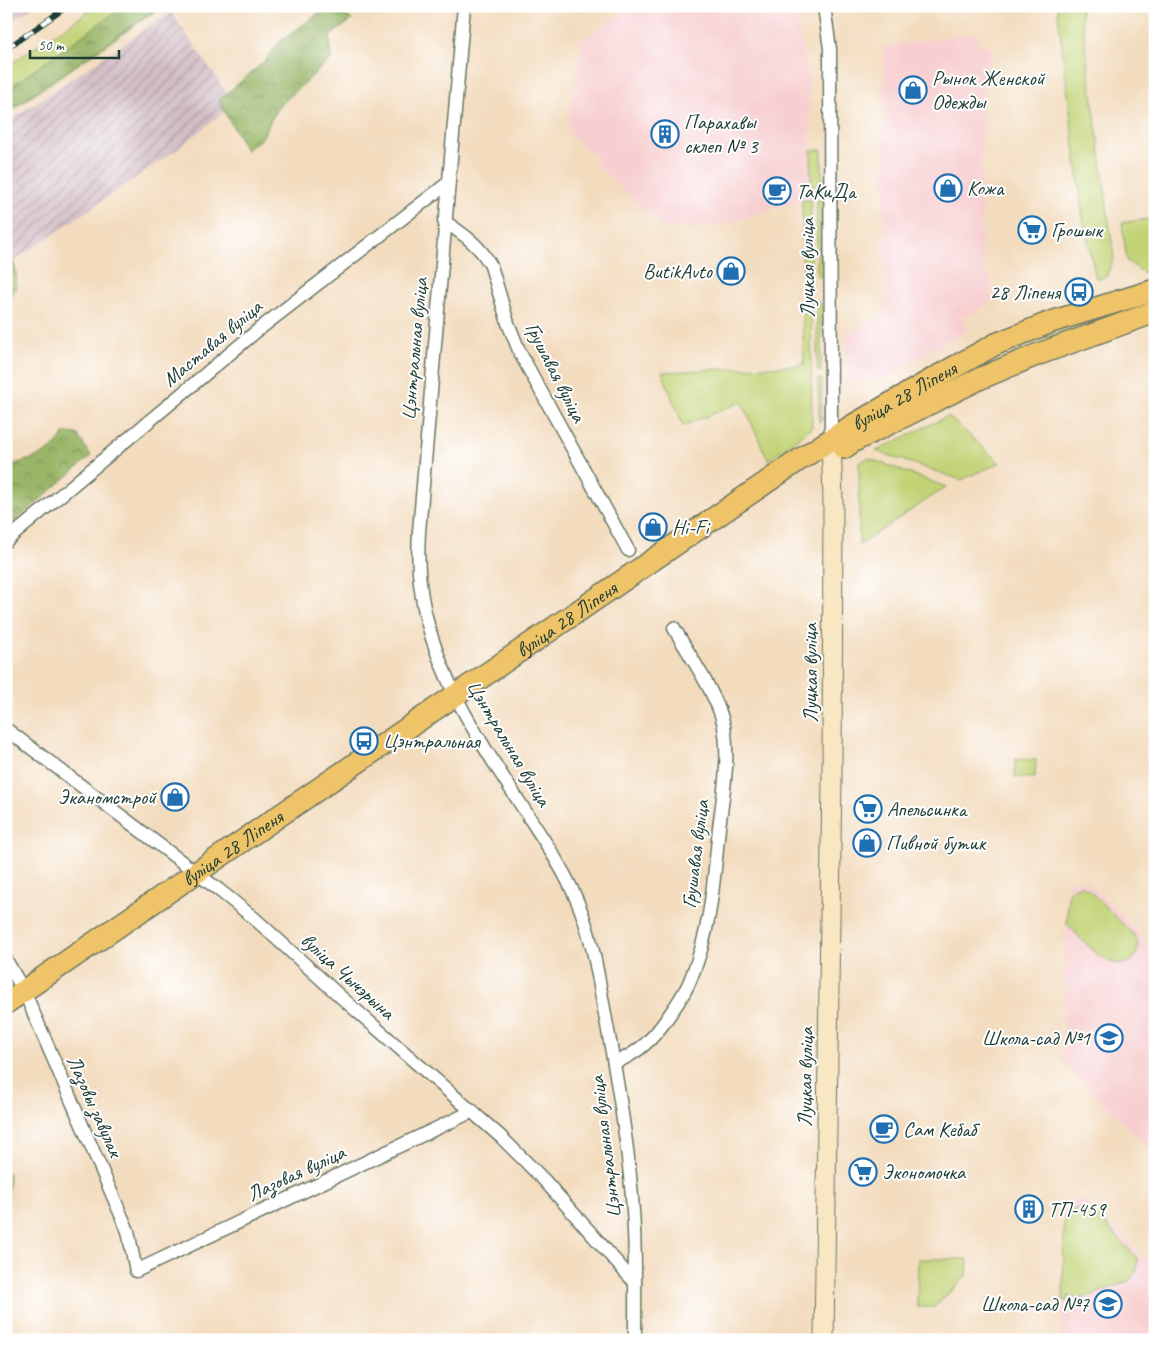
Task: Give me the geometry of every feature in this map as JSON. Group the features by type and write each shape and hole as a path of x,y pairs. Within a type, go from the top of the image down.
{"main road":[{"name":"вуліца 28 Ліпеня","path":"6,1017 26,997 201,876 931,380 996,344 1086,311 1155,290"},
{"name":"вуліца 28 Ліпеня","path":"831,448 854,441 979,379 1036,355 1155,312"},
{"path":"1029,332 1036,355"},
{"name":"Луцкая вуліца","path":"824,1340 832,776 833,499 831,448"},
{"name":"вуліца 28 Ліпеня","path":"6,1003 26,997"}],"street":[{"name":"Цэнтральная вуліца","path":"464,6 444,221 419,532 418,569 420,586 434,642 458,701 481,744 553,854 567,879 580,906 589,935 614,1063 630,1176 635,1242 635,1340"},
{"name":"Луцкая вуліца","path":"824,6 830,49 831,448"},
{"name":"Маставая вуліца","path":"6,541 258,330 448,183"},
{"name":"Грушавая вуліца","path":"444,221 471,240 486,256 491,266 513,338 520,353 628,550"},
{"name":"Грушавая вуліца","path":"614,1063 648,1043 658,1032 682,997 703,945 713,879 725,774 726,741 715,700 674,628"},
{"name":"вуліца Чычэрына","path":"6,729 254,918 501,1137 544,1180 635,1283"},
{"name":"Лазовы завулак","path":"6,960 26,997 128,1231 136,1271"},
{"name":"Лазовая вуліца","path":"136,1271 473,1111"}],"shaded area":[{"path":"6,6 34,6 6,25"},
{"path":"633,6 796,6 809,84 811,200 802,200 721,225 663,228 595,164 598,159 573,138 568,126 581,45 578,42"},
{"path":"171,12 234,103 179,148 14,261 6,247 6,123"},
{"path":"977,33 978,45 984,44 993,50 983,80 981,204 982,263 992,283 992,301 969,315 961,317 968,330 881,380 846,383 846,334 884,314 884,46"},
{"name":"Школа-сад №1","path":"1067,881 1088,882 1155,949 1155,1155 1062,1061"},
{"name":"Школа-сад №7","path":"1086,1200 1155,1269 1155,1340 1061,1340 1064,1201"}],"green space":[{"path":"97,6 163,6 6,114 6,67"},
{"path":"124,6 161,6 6,112 6,90"},
{"path":"328,6 338,9 352,20 330,36 331,59 278,107 262,138 246,150 219,100 266,60 278,43"},
{"path":"1057,6 1080,6 1114,258 1106,277 1096,279 1083,218"},
{"path":"811,150 822,150 822,185 811,186"},
{"path":"802,200 811,200 811,280 803,283"},
{"path":"817,200 822,200 822,276 817,277"},
{"path":"1155,218 1155,272 1144,273 1127,261 1122,223"},
{"path":"6,247 13,261 17,282 12,296 6,302"},
{"path":"802,296 811,298 812,427 768,460 742,402 683,426 662,372 804,365"},
{"path":"1155,298 1155,305 1049,339 1047,338 1047,336"},
{"path":"817,301 822,305 821,371 817,371"},
{"path":"818,379 822,380 821,421 819,422"},
{"path":"948,416 1000,463 961,480 876,451"},
{"path":"65,433 77,434 91,456 6,529 6,467 46,452"},
{"path":"868,458 946,487 859,545 859,463"},
{"path":"1015,759 1036,760 1035,778 1015,777"},
{"path":"1078,886 1088,889 1136,937 1138,948 1133,959 1125,963 1106,960 1088,946 1067,924 1068,894 1070,890"},
{"path":"6,1172 9,1173 6,1240"},
{"path":"1081,1208 1094,1212 1137,1258 1137,1270 1129,1281 1081,1299 1068,1296 1068,1301 1063,1301 1064,1218 1072,1211"},
{"path":"918,1259 968,1259 967,1276 934,1307 917,1307"}],"railway":[{"path":"6,49 68,6"}],"place":[{"name":"Рынок Женской Одежды","path":"913,90"},
{"name":"Парахавы склеп № 3","path":"665,134"},
{"name":"Кожа","path":"948,188"},
{"name":"ТаКиДа","path":"777,191"},
{"name":"Грошык","path":"1032,230"},
{"name":"ButikAvto","path":"731,271"},
{"name":"28 Ліпеня","path":"1079,292"},
{"name":"Hi-Fi","path":"653,527"},
{"name":"Цэнтральная","path":"364,741"},
{"name":"Эканомстрой","path":"175,797"},
{"name":"Апельсинка","path":"868,809"},
{"name":"Пивной бутик","path":"867,843"},
{"name":"Школа-сад №1","path":"1109,1038"},
{"name":"Сам Кебаб","path":"884,1129"},
{"name":"Экономочка","path":"863,1172"},
{"name":"ТП-459","path":"1029,1209"},
{"name":"Школа-сад №7","path":"1108,1304"}]}
